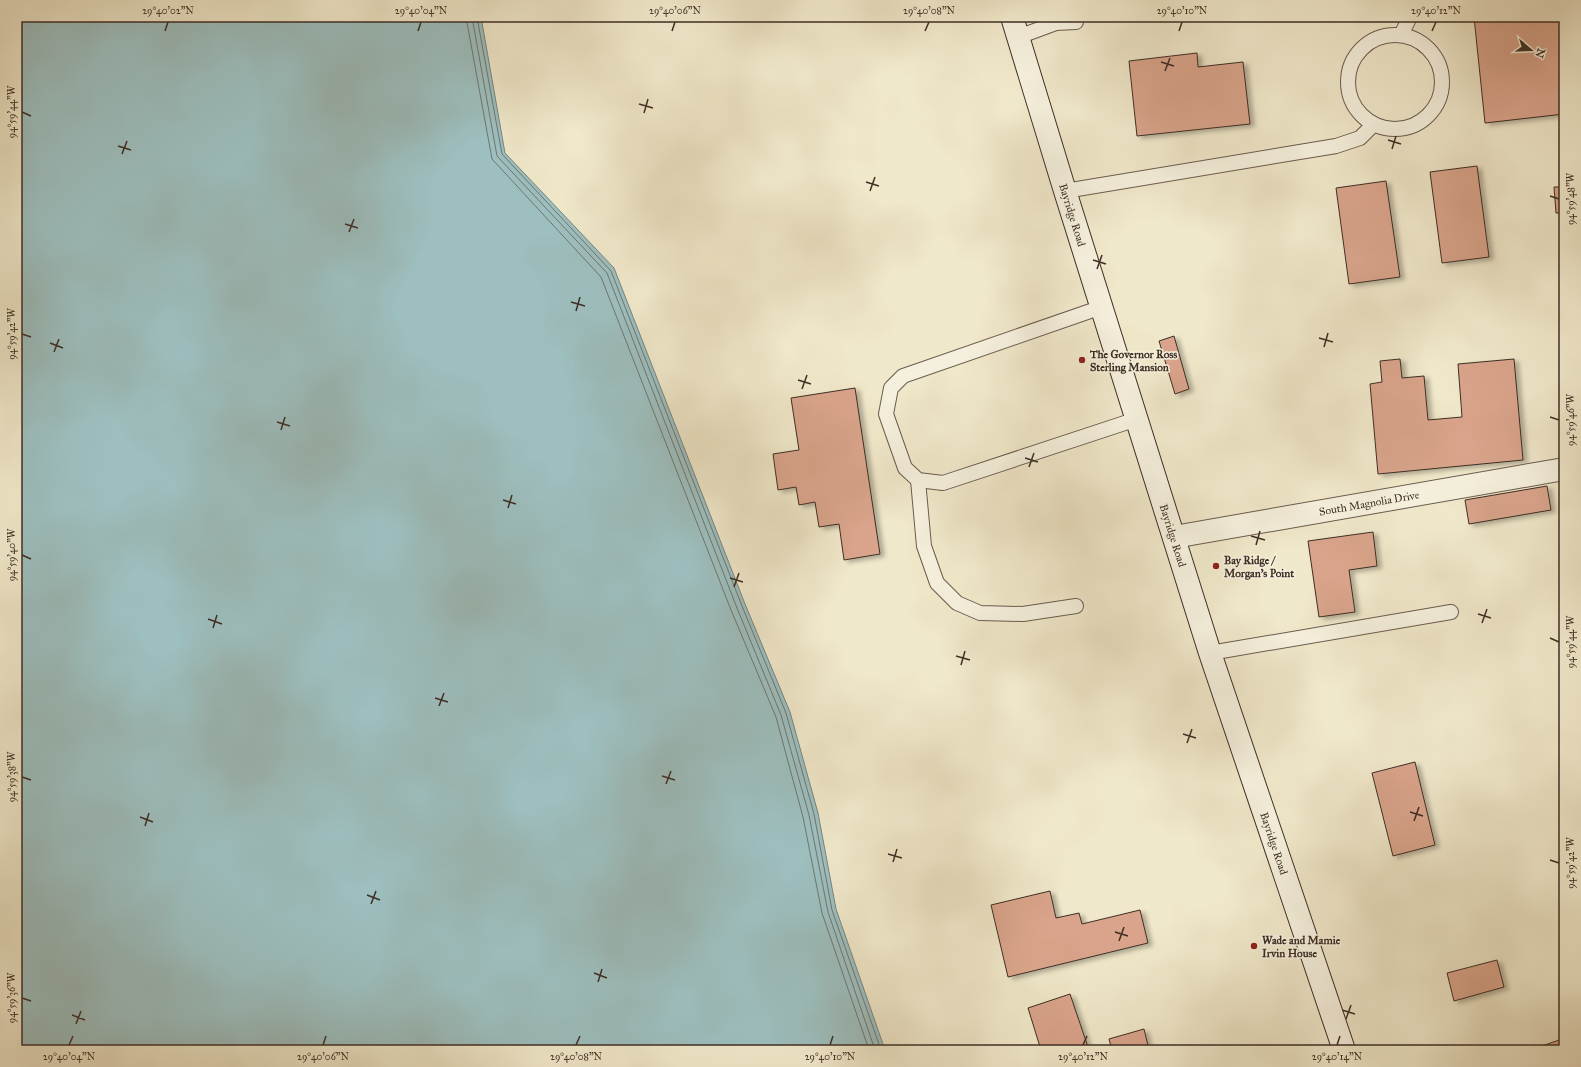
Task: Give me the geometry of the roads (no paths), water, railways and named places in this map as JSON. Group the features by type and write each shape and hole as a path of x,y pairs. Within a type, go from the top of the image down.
{"street":[{"name":"Bayridge Road","path":"1015,27 1210,653 1344,1050"},
{"name":"South Magnolia Drive","path":"1174,537 1564,469"}],"lane":[{"path":"1400,35 1410,17"},
{"path":"1015,27 1076,22"},
{"path":"1394,34 1400,35 1410,36 1425,45 1436,57 1442,73 1442,89 1437,103 1428,116 1416,124 1402,129 1387,129 1373,125 1361,116 1352,104 1348,89 1348,75 1353,59 1364,46 1378,37 1394,34"},
{"path":"1065,191 1336,146 1360,138 1373,125"},
{"path":"1102,307 903,376 891,388 886,414 905,468 918,480 943,483 1137,419"},
{"path":"918,480 924,546 936,583 957,603 980,613 1023,614 1076,606"},
{"path":"1210,653 1451,612"}],"water":[{"path":"17,17 481,17 505,153 614,268 745,604 790,712 818,813 836,909 885,1050 17,1050"}],"place":[{"name":"The Governor Ross Sterling Mansion","path":"1082,360"},
{"name":"Bay Ridge / Morgan's Point","path":"1216,566"},
{"name":"Wade and Mamie Irvin House","path":"1254,946"}]}
